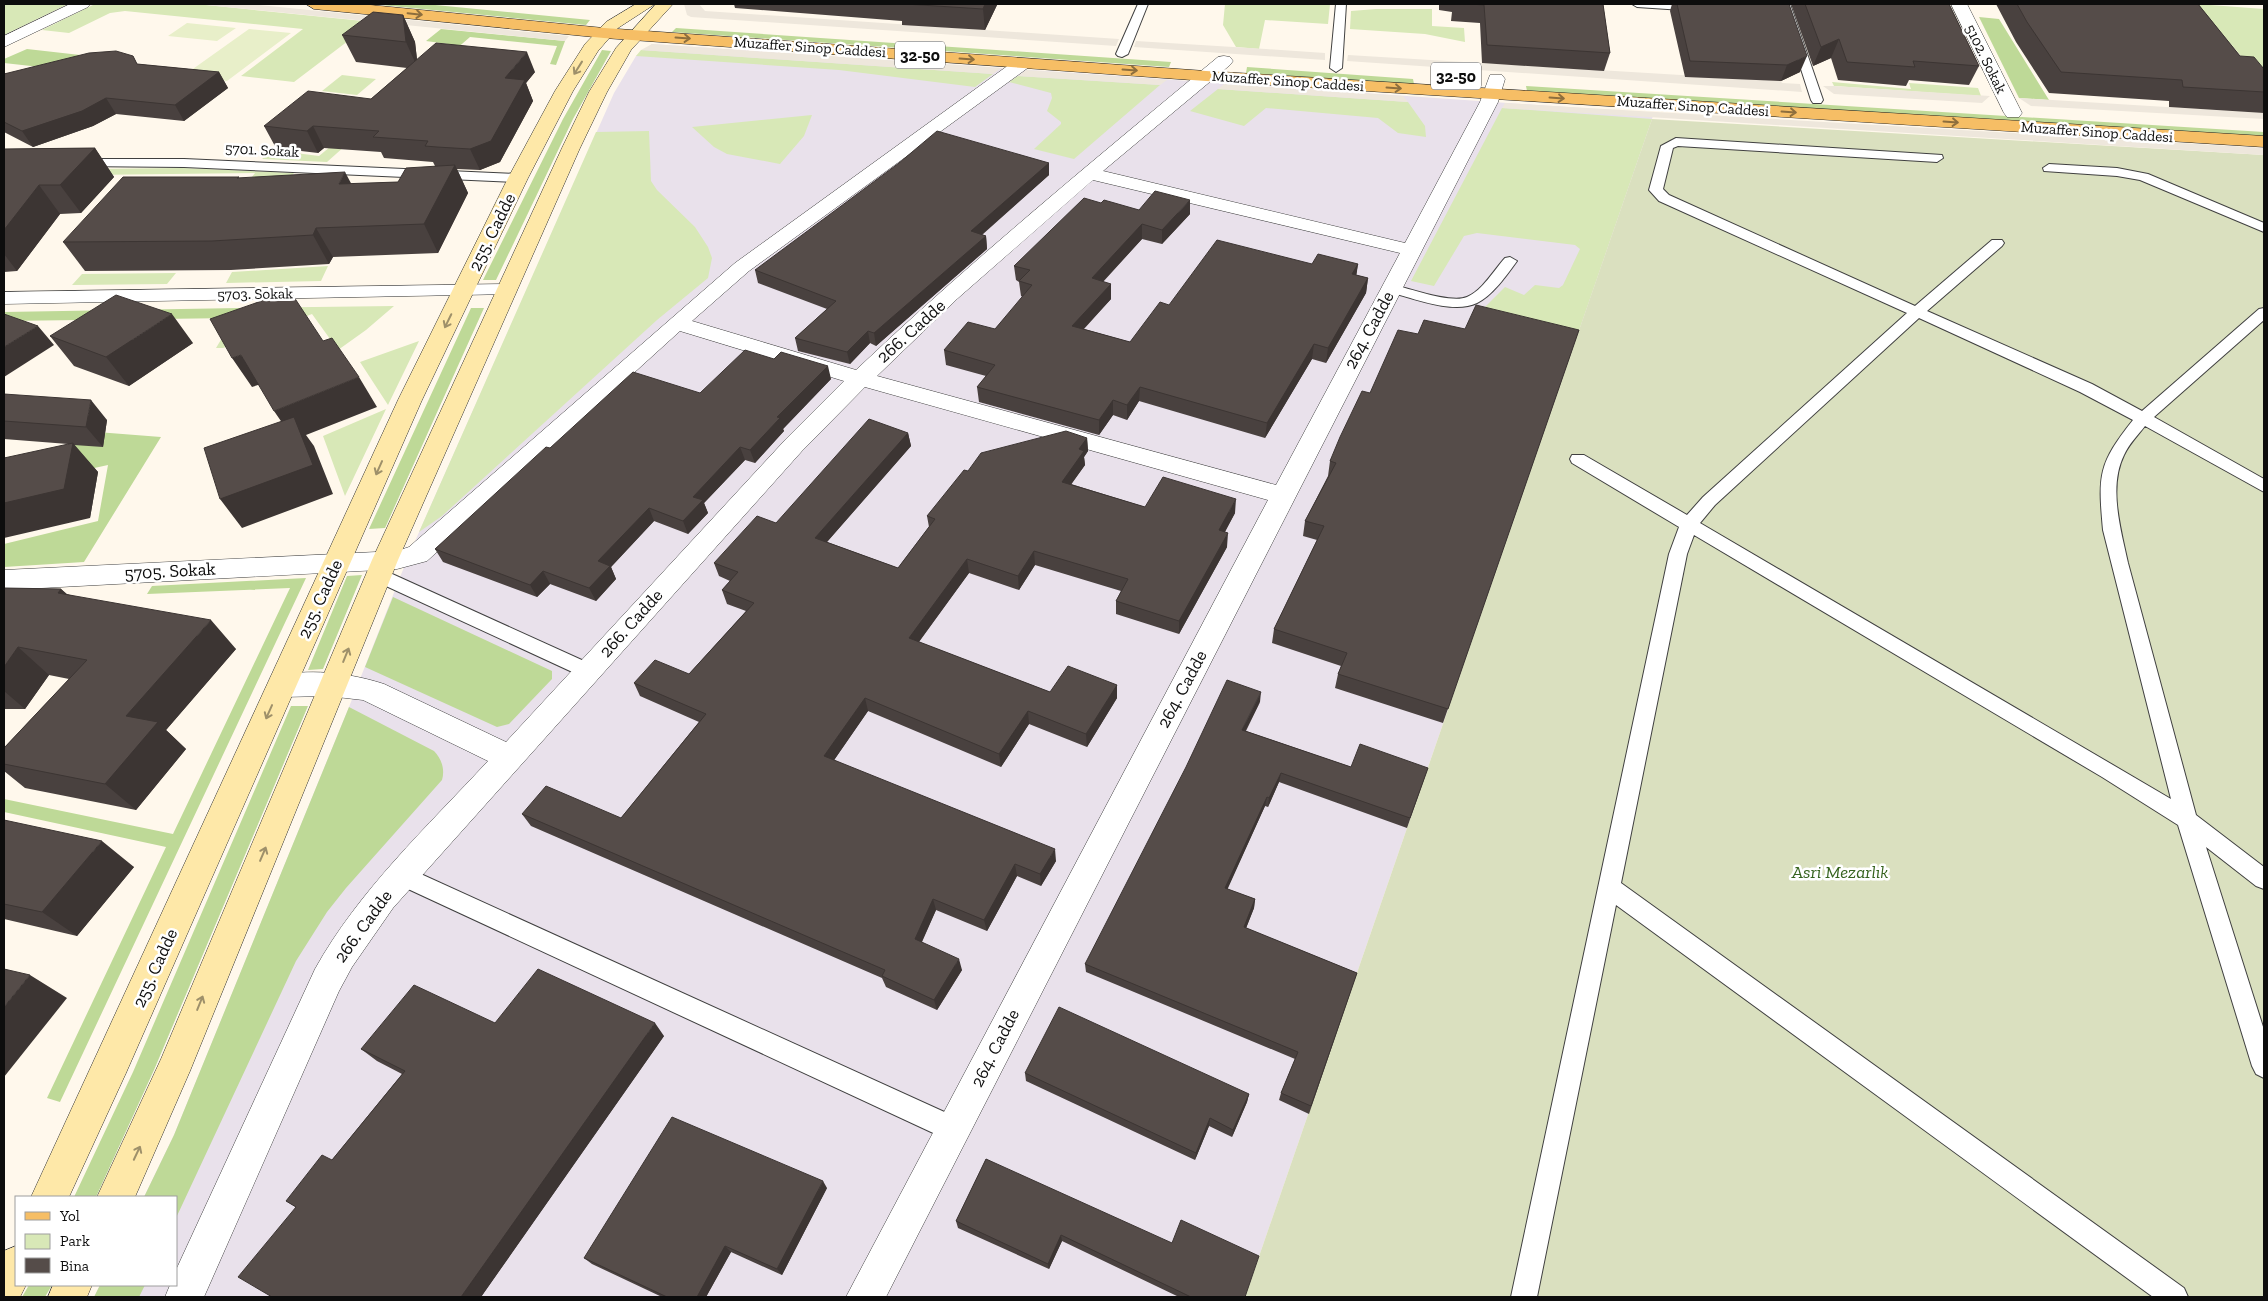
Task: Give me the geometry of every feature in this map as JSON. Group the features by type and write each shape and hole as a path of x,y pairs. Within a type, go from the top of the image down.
{"main road":[{"name":"Muzaffer Sinop Caddesi","path":"314,4 631,18 1122,54 1215,68 1494,86 2264,142"},
{"name":"Muzaffer Sinop Caddesi","path":"631,18 1023,63 1215,68 1336,68 1494,86 1817,100 2264,128"},
{"name":"255. Cadde","path":"50,1196 114,1061 336,562 518,178 572,77 631,18"},
{"name":"255. Cadde","path":"116,1196 169,1080 382,567 506,290 598,92 624,48 631,18"},
{"path":"4,1288 15,1267"}],"street":[{"path":"4,42 82,4"},
{"name":"5102. Sokak","path":"1959,4 2013,113"},
{"name":"5705. Sokak","path":"4,580 336,562 382,567 426,549 676,323 742,267 1023,63"},
{"name":"266. Cadde","path":"184,1297 327,980 356,932 401,875 794,445 859,378 1090,174 1215,68"},
{"name":"264. Cadde","path":"864,1297 1411,250 1494,86"},
{"path":"1090,174 1411,250"},
{"name":"5703. Sokak","path":"4,298 506,290"},
{"path":"676,323 859,378 1283,496"},
{"path":"281,686 334,684 358,686 509,757"}],"lane":[{"path":"1122,54 1143,4"},
{"path":"1336,68 1341,4"},
{"path":"1637,4 1707,9"},
{"path":"1785,4 1783,15 1817,100"},
{"path":"1937,158 1676,142 1668,146 1656,188 1657,193 1664,198 2086,388 2264,486"},
{"name":"5701. Sokak","path":"63,164 201,163 518,178"},
{"path":"2049,168 2117,172 2143,177 2264,228"},
{"path":"1524,1297 1678,554 1689,524 1709,501 1918,311 1997,243"},
{"path":"1391,288 1455,302 1467,302 1476,297 1510,261"},
{"path":"2264,312 2143,418 2125,439 2113,461 2108,492 2109,509 2119,563 2186,820 2264,1066"},
{"path":"1578,459 2109,771 2186,820 2264,879"},
{"path":"382,567 588,671"},
{"path":"401,875 952,1129"},
{"path":"1609,887 2174,1297"}],"shaded area":[{"path":"196,4 249,4 569,36 565,41"},
{"path":"684,4 699,4 705,11 1119,39 1116,46 691,17 687,15"},
{"path":"1136,41 1325,53 1325,60 1134,47"},
{"path":"652,44 1654,113 1245,1297 94,1297 100,1286 178,1286 178,1196 144,1196 174,1135 349,707 408,557 614,93 636,56"},
{"path":"652,44 1001,68 993,74 641,50"},
{"path":"1348,55 1781,81 1782,83 1800,84 1802,92 1347,61"},
{"path":"1026,70 1167,80 1160,85 1018,76"},
{"path":"1224,84 1403,96 1408,102 1218,89"},
{"path":"1823,86 1990,96 1982,103 1834,94"},
{"path":"2019,98 2264,113 2264,119 2031,106"},
{"path":"1505,103 2264,148 2264,155 1502,108"}],"green space":[{"path":"4,4 68,4 4,35"},
{"path":"95,4 196,4 373,22 294,82 241,76 303,29 125,11 110,13 69,33 42,30"},
{"path":"371,4 425,4 590,20 586,25"},
{"path":"1225,4 1330,4 1328,24 1265,20 1259,49 1236,47 1223,25"},
{"path":"2197,4 2264,9 2264,70 2252,69"},
{"path":"1432,9 1432,26 1464,28 1465,42 1425,34 1350,29 1351,11"},
{"path":"1979,17 1999,19 2049,100 2019,98"},
{"path":"187,23 236,28 217,41 168,36"},
{"path":"676,28 1171,62 1169,67 672,32"},
{"path":"249,29 291,33 227,81 183,76"},
{"path":"441,29 565,41 556,65 550,64 557,46 470,37 432,70 420,69 448,44 426,41"},
{"path":"27,49 89,56 67,70 4,63 4,59"},
{"path":"602,50 611,51 573,119 496,280 483,280 563,119"},
{"path":"641,50 993,74 975,87 839,70 636,56"},
{"path":"1247,67 1413,79 1414,84 1246,73"},
{"path":"342,75 376,79 357,95 322,91"},
{"path":"1018,76 1160,85 1074,159 1034,149 1061,122 1047,111 1052,98 1051,93 1009,82"},
{"path":"1832,82 1911,89 1909,83 1978,88 1981,96 1834,86"},
{"path":"1526,86 2264,132 2264,138 1527,91"},
{"path":"1218,89 1408,102 1425,126 1426,137 1398,133 1378,118 1266,108 1244,126 1190,111"},
{"path":"1502,108 1652,119 1574,345 1472,320 1505,287 1524,295 1535,285 1559,288 1563,285 1580,249 1575,245 1477,233 1464,236 1434,286 1411,281"},
{"path":"812,115 804,136 780,164 727,154 714,147 692,127"},
{"name":"Asri Mezarlık","path":"1652,119 2264,155 2264,1297 1245,1297"},
{"path":"649,131 651,181 657,190 695,227 708,247 712,258 708,278 657,320 442,516 419,532 596,132"},
{"path":"342,137 354,138 327,162 262,159 272,150 319,156"},
{"path":"182,168 294,173 285,183 248,182 255,173 4,176 4,170"},
{"path":"328,266 321,281 226,283 232,272"},
{"path":"176,273 167,284 72,285 82,274"},
{"path":"394,306 366,330 338,350 312,314 223,348 216,348 240,308"},
{"path":"240,308 234,318 4,321 4,312"},
{"path":"471,308 484,308 385,528 369,529"},
{"path":"419,341 388,405 360,362"},
{"path":"386,409 345,496 323,436"},
{"path":"84,431 161,437 84,562 4,567 4,544 98,521 108,465 67,474 73,445"},
{"path":"362,575 323,669 308,670 347,576"},
{"path":"306,578 60,1102 47,1098 166,847 4,812 4,799 173,834 290,588 147,594 152,586"},
{"path":"393,597 552,671 552,679 509,724 497,727 365,667"},
{"path":"291,706 308,706 154,1070 96,1196 74,1196 133,1072"},
{"path":"349,707 434,751 442,765 442,780 346,888 327,912 296,961 178,1214 178,1196 144,1196 174,1135"},
{"path":"28,1286 51,1286 45,1297 22,1297"},
{"path":"100,1286 144,1286 139,1297 94,1297"}],"building":[{"path":"905,4 985,4 983,9"},
{"path":"1470,4 1603,4 1610,53 1487,45 1484,5"},
{"path":"1677,4 1789,4 1807,56 1787,65 1690,61"},
{"path":"1805,4 1949,4 1979,66 1913,61 1915,67 1847,62 1839,39 1821,47"},
{"path":"2017,4 2198,4 2240,56 2254,57 2264,69 2264,92 2183,87 2182,80 2061,72"},
{"path":"373,12 403,15 406,42 342,35"},
{"path":"436,43 527,52 505,78 525,80 491,141 470,149 437,147 425,146 428,141 373,137 379,131 313,126 307,131 264,126 308,91 371,99"},
{"path":"116,51 133,56 137,64 219,72 175,105 106,98 82,111 22,131 4,122 4,74 89,53"},
{"path":"937,131 1049,163 971,231 986,236 874,333 868,331 847,352 795,338 836,301 755,270 899,163"},
{"path":"95,148 60,185 39,185 4,230 4,149"},
{"path":"455,165 424,224 316,228 313,235 212,241 63,242 123,177 239,177 237,178 345,172 339,184 398,182 406,168"},
{"path":"1155,191 1190,200 1162,230 1142,224 1092,278 1111,284 1072,326 1130,342 1160,302 1169,305 1217,240 1312,264 1318,254 1358,264 1352,274 1368,278 1328,348 1314,344 1267,423 1140,387 1127,405 1113,400 1099,420 977,387 995,365 944,350 968,322 995,329 1032,285 1019,281 1030,270 1014,266 1084,198 1101,203 1104,200 1139,210"},
{"path":"290,291 323,341 332,338 359,377 274,411 241,355 232,358 210,319"},
{"path":"116,295 172,314 106,357 50,336"},
{"path":"1476,305 1579,330 1448,709 1338,674 1347,653 1274,629 1324,526 1305,521 1336,463 1330,461 1362,391 1370,393 1398,330 1418,334 1424,320 1465,329"},
{"path":"4,314 38,326 4,347"},
{"path":"745,350 774,359 781,352 828,366 777,417 780,418 750,450 740,447 693,497 703,500 683,521 649,508 598,561 610,566 589,588 543,571 530,585 435,549 546,447 550,448 633,372 700,393"},
{"path":"4,394 91,400 86,427 4,421"},
{"path":"294,417 313,465 220,499 204,448"},
{"path":"869,419 908,433 815,538 898,568 935,519 927,516 964,470 968,471 981,453 1066,431 1087,438 1079,449 1084,451 1062,482 1145,507 1163,477 1236,499 1219,530 1228,533 1179,621 1116,601 1128,579 1034,551 1018,576 967,559 909,638 1050,692 1068,666 1117,685 1086,734 1028,711 999,754 865,698 824,756 1055,849 1040,874 1015,864 984,920 933,899 915,939 959,959 934,1000 882,976 885,970 522,814 546,786 621,818 706,714 634,683 655,660 689,674 754,603 722,590 738,572 714,563 757,516 776,523"},
{"path":"73,443 64,489 4,503 4,458"},
{"path":"4,588 61,589 58,593 211,620 126,716 158,722 105,784 4,764 4,748 87,660 18,647 4,667"},
{"path":"1227,680 1261,692 1242,730 1351,767 1360,744 1428,768 1410,818 1281,773 1269,798 1267,797 1225,888 1255,899 1244,927 1357,973 1311,1106 1281,1093 1298,1052 1085,964 1186,767"},
{"path":"4,820 102,841 42,912 4,904"},
{"path":"4,969 30,975 4,1007"},
{"path":"538,969 655,1023 461,1297 272,1297 238,1277 296,1207 286,1201 322,1155 332,1160 405,1071 361,1049 414,985 495,1023"},
{"path":"1059,1007 1249,1094 1233,1130 1210,1118 1196,1153 1025,1073"},
{"path":"672,1117 823,1181 777,1269 725,1246 697,1297 667,1297 584,1258"},
{"path":"986,1159 1172,1243 1181,1220 1259,1256 1245,1297 1191,1297 1061,1235 1048,1264 956,1221"}]}
